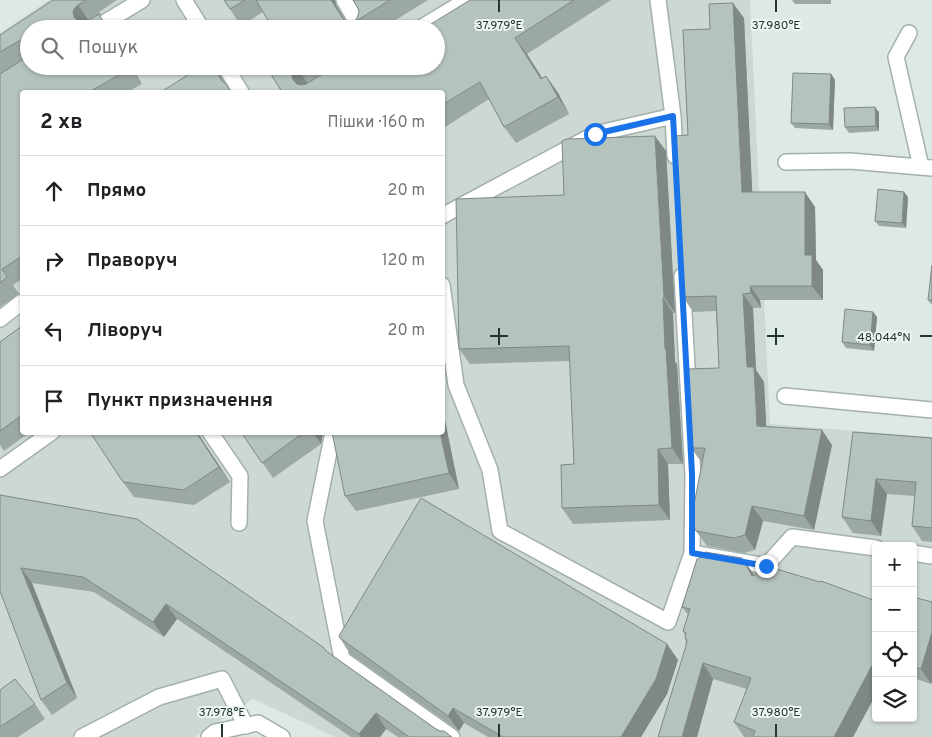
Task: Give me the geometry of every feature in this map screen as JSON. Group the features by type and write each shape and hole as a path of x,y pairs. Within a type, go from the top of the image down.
{"street":[{"path":"109,20 142,0"},
{"path":"184,0 196,20"},
{"path":"344,0 356,20"},
{"path":"434,20 467,0"},
{"path":"658,0 673,116 676,166"},
{"path":"786,162 850,162 926,167 896,57 909,33"},
{"path":"231,75 241,90"},
{"path":"445,214 595,134 673,116"},
{"path":"445,306 456,385 490,470 500,531 668,622 692,553 692,474 681,265"},
{"path":"0,319 20,304"},
{"path":"785,396 932,410"},
{"path":"0,469 48,435"},
{"path":"212,435 240,476 239,523"},
{"path":"332,435 315,521 342,659 452,737"},
{"path":"692,553 766,566 792,537 872,547"},
{"path":"917,554 932,556"},
{"path":"82,737 158,697 222,680 246,726"},
{"path":"209,737 215,732 258,723 282,737"}],"shaded area":[{"path":"49,0 750,0 770,424 932,437 932,737 335,737 253,699 195,737 0,737 0,33"}],"building":[{"path":"53,0 86,0 74,9 74,17 77,20 23,20"},
{"path":"224,0 245,0 230,9"},
{"path":"256,0 331,0 344,20 268,20"},
{"path":"353,0 390,0 356,20 359,12"},
{"path":"470,0 574,0 515,38 541,79 546,76 558,97 504,127 480,82 445,103 445,90 281,90 272,75 292,75 293,80 301,85 321,75 445,75 445,20 438,20"},
{"path":"733,3 742,192 805,192 805,255 812,255 812,286 750,286 751,293 743,294 747,367 754,367 757,426 822,430 804,516 752,506 745,535 734,538 696,531 691,520 705,448 691,448 687,369 719,368 716,296 683,297 674,136 688,135 683,30 710,29 709,4"},
{"path":"99,14 102,20 89,20"},
{"path":"20,22 20,41 0,52 0,35"},
{"path":"20,61 20,75 119,75 92,90 20,90 20,257 2,269 7,277 0,283 0,74"},
{"path":"793,73 831,74 829,124 791,123"},
{"path":"188,75 218,75 230,90 164,90"},
{"path":"875,107 876,126 845,127 844,108"},
{"path":"655,136 665,349 672,448 658,449 659,505 562,508 561,465 574,464 569,346 459,349 456,199 564,195 562,141 567,139"},
{"path":"878,189 904,192 902,223 875,221"},
{"path":"932,265 932,300 928,300"},
{"path":"845,309 873,312 870,345 842,342"},
{"path":"20,327 20,416 0,431 0,342"},
{"path":"853,432 932,438 932,528 912,526 916,482 876,479 871,521 842,517"},
{"path":"92,435 198,435 219,467 184,490 123,482"},
{"path":"243,435 300,435 262,463"},
{"path":"333,435 441,435 449,473 345,496"},
{"path":"0,495 137,519 323,647 436,729 444,731 452,737 409,737 376,713 359,734 166,604 153,622 83,577 21,568 67,683 41,700 0,591"},
{"path":"421,498 667,644 656,679 621,737 503,737 453,708 448,716 340,638 339,636"},
{"path":"705,552 742,558 752,576 773,568 821,581 872,600 872,666 834,737 753,737 755,731 734,722 751,678 703,663 682,737 658,737 687,641 686,633 683,631 690,609 682,607 697,559 707,554"},
{"path":"917,598 932,602 932,632 921,669 917,668"},
{"path":"15,679 35,704 0,727 0,690"}],"route":[{"path":"595,134 673,116 692,474 692,553 766,566"}]}
